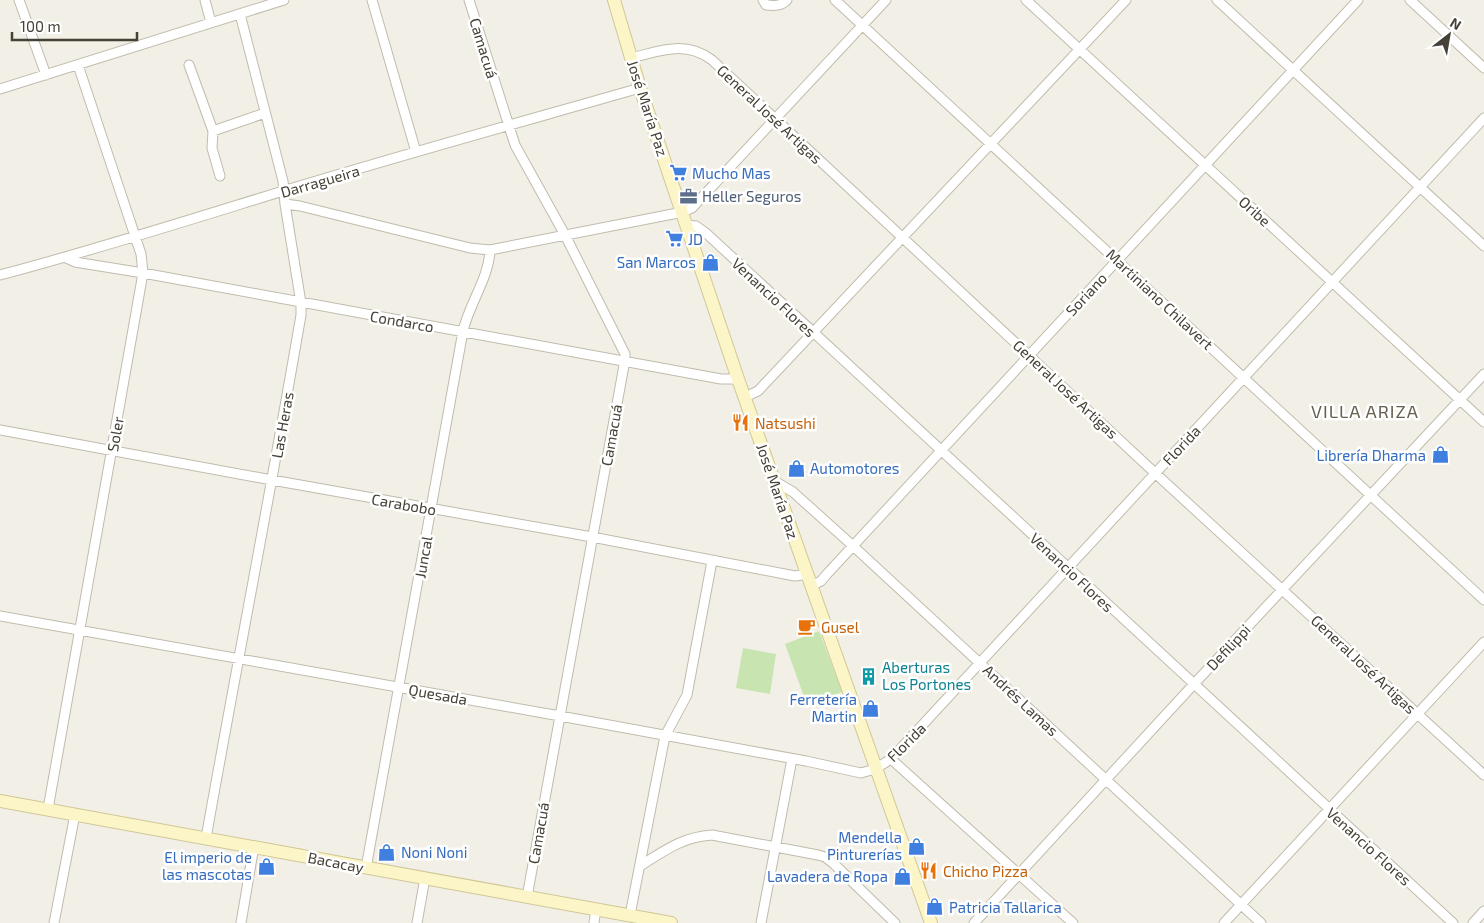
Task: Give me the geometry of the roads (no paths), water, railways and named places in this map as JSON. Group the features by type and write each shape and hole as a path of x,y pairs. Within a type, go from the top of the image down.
{"street":[{"path":"19,0 46,75"},
{"path":"205,0 211,23"},
{"path":"0,89 284,0"},
{"path":"372,0 416,152"},
{"name":"Camacuá","path":"469,0 515,146 565,236 623,348 625,360 527,897"},
{"name":"José María Paz","path":"614,0 640,88 738,379 931,923"},
{"path":"765,2 775,6 787,0"},
{"name":"Martiniano Chilavert","path":"835,0 1484,600"},
{"path":"285,204 300,206 470,248 490,250 683,212 692,208 886,0"},
{"name":"Oribe","path":"1026,0 1484,422"},
{"path":"745,397 758,391 1126,0"},
{"path":"1218,0 1484,246"},
{"name":"Soriano","path":"810,580 821,581 852,545 1358,0"},
{"path":"1410,0 1484,68"},
{"name":"Las Heras","path":"206,838 301,315 301,303 283,181 240,14"},
{"name":"General José Artigas","path":"631,58 674,48 684,48 703,53 1484,775"},
{"path":"190,64 213,130 212,148 220,176"},
{"name":"Soler","path":"48,809 143,273 141,254 78,65"},
{"name":"Darragueira","path":"0,275 66,258 284,191 640,88"},
{"path":"213,130 265,113"},
{"name":"Florida","path":"875,768 891,759 981,663 1484,118"},
{"name":"Venancio Flores","path":"687,225 696,226 707,234 1453,923"},
{"name":"Juncal","path":"366,868 465,321 488,264 490,250"},
{"name":"Condarco","path":"66,258 75,262 625,360 721,379 738,379"},
{"name":"Defilippi","path":"974,923 1283,588 1484,374"},
{"name":"Carabobo","path":"0,430 592,537 810,580"},
{"name":"Andrés Lamas","path":"776,482 793,492 852,545 1261,923"},
{"path":"630,915 665,736 687,695 712,561"},
{"name":"Quesada","path":"0,616 560,716 861,773 875,768"},
{"path":"1224,923 1484,642"},
{"path":"761,923 792,759"},
{"path":"891,759 1073,923"},
{"name":"Bacacay","path":"0,801 672,923"},
{"path":"54,923 74,814"},
{"path":"640,866 678,843 700,836 712,836 825,857 895,923"},
{"path":"241,923 254,846"},
{"path":"417,923 425,878"},
{"path":"594,923 596,910"},
{"path":"1473,923 1484,911"}],"place":[{"name":"Mucho Mas","path":"678,173"},
{"name":"Heller Seguros","path":"688,196"},
{"name":"JD","path":"674,239"},
{"name":"San Marcos","path":"710,262"},
{"name":"Natsushi","path":"741,423"},
{"name":"Librería Dharma","path":"1440,455"},
{"name":"Automotores","path":"796,468"},
{"name":"Gusel","path":"807,627"},
{"name":"Aberturas Los Portones","path":"868,676"},
{"name":"Ferretería Martin","path":"871,708"},
{"name":"Mendella Pinturerías","path":"916,846"},
{"name":"Noni Noni","path":"387,852"},
{"name":"El imperio de las mascotas","path":"266,866"},
{"name":"Chicho Pizza","path":"929,871"},
{"name":"Lavadera de Ropa","path":"902,876"},
{"name":"Patricia Tallarica","path":"935,907"}],"district":[{"name":"VILLA ARIZA","path":"1365,411"}]}
